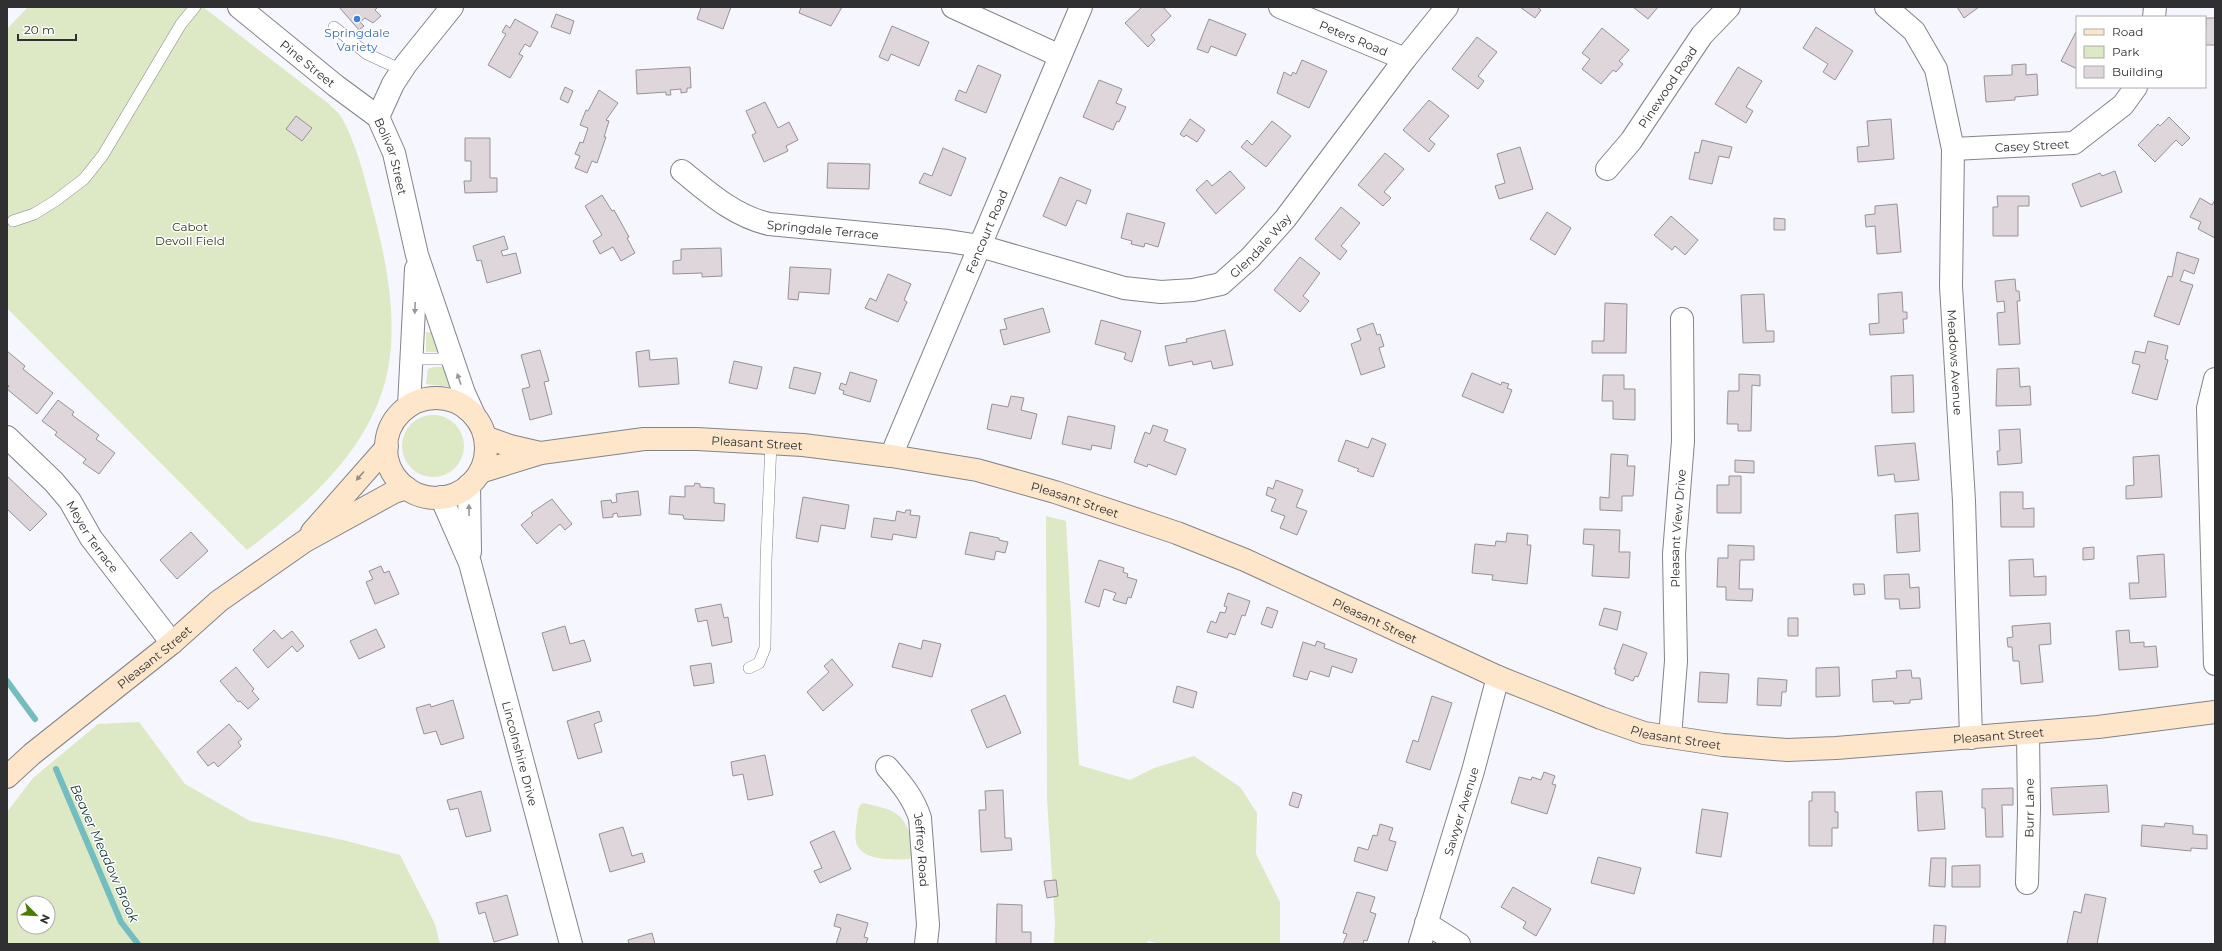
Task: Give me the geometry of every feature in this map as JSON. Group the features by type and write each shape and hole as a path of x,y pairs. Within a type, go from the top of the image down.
{"main road":[{"path":"431,398 443,398 455,401 474,415 485,437 486,448 474,478 453,495 442,497 430,497 407,488 392,470 387,447 393,424 409,406 431,398"},
{"name":"Pleasant Street","path":"485,437 510,446 541,453"},
{"name":"Pleasant Street","path":"474,478 541,453 644,439 697,439 803,444 977,470 1055,492 1143,521 1245,560 1498,677 1601,718 1644,733 1722,745 1787,750 1836,748 2098,727 2215,712"},
{"name":"Pleasant Street","path":"305,541 387,447"},
{"name":"Pleasant Street","path":"7,777 32,754 172,643 219,601 305,541 394,492 407,488"}],"street":[{"name":"Pine Street","path":"239,7 336,86 378,117"},
{"name":"Bolivar Street","path":"452,7 402,70 393,84 378,117 394,153 417,255 464,394 474,415"},
{"path":"953,7 1060,56"},
{"name":"Fencourt Road","path":"891,456 1081,7"},
{"name":"Peters Road","path":"1280,7 1405,59"},
{"name":"Glendale Way","path":"980,246 1124,288 1161,292 1187,291 1221,284 1250,258 1285,219 1405,59 1447,7"},
{"name":"Pinewood Road","path":"1607,169 1631,141 1702,35 1729,7"},
{"name":"Meadows Avenue","path":"1886,7 1914,31 1936,69 1953,149 1951,286 1964,501 1970,738"},
{"name":"Casey Street","path":"1953,149 2074,143 2123,105 2135,88"},
{"name":"Springdale Terrace","path":"682,171 718,201 742,215 758,221 782,226 948,240 980,246"},
{"name":"Bolivar Street","path":"409,406 417,255"},
{"name":"Pleasant View Drive","path":"1670,737 1676,661 1674,554 1683,441 1682,319"},
{"path":"2215,379 2208,408 2215,664"},
{"name":"Meyer Terrace","path":"7,436 54,482 70,501 91,538 172,643"},
{"name":"Lincolnshire Drive","path":"470,563 474,478"},
{"name":"Lincolnshire Drive","path":"442,497 470,563 571,944"},
{"name":"Sawyer Avenue","path":"1420,944 1473,771 1498,677"},
{"name":"Burr Lane","path":"2027,883 2028,733"},
{"name":"Jeffrey Road","path":"887,767 906,789 916,805 920,818 928,925 926,944"},
{"path":"1426,923 1459,944"}],"lane":[{"path":"13,221 34,214 55,201 84,178 103,155 181,24 195,7"},
{"path":"334,27 367,54 402,70"},
{"path":"412,358 452,360"},
{"path":"749,668 759,663 765,648 766,560 771,443"}],"green space":[{"name":"Cabot Devoll Field","path":"28,7 203,7 329,104 342,118 353,142 374,214 388,279 392,329 386,378 376,408 361,436 342,462 321,487 247,550 7,308 7,29"},
{"path":"426,332 439,333 444,352 426,352"},
{"path":"434,367 444,367 451,387 426,384 428,369"},
{"path":"433,415 445,418 455,424 461,434 464,446 461,458 455,468 445,474 433,477 421,474 411,468 405,458 402,446 405,434 411,424 421,418"},
{"path":"1046,516 1066,521 1079,765 1130,780 1154,768 1194,756 1240,787 1257,813 1256,854 1280,902 1280,944 1161,944 1148,941 1146,944 1054,944 1055,922 1047,799"},
{"path":"139,722 185,784 250,821 343,840 400,855 435,924 440,944 7,944 7,812 33,778 98,724"},
{"path":"863,803 887,809 899,816 904,821 910,837 910,859 873,857 861,850 856,842 856,832 858,810"}],"building":[{"name":"Springdale Variety","path":"339,7 378,7 375,10 381,16 373,23 365,18 360,22 364,26 359,30"},
{"path":"701,7 731,7 723,29 697,19"},
{"path":"801,7 842,7 831,26 799,13"},
{"path":"1142,7 1163,7 1171,16 1151,35 1155,40 1148,47 1125,23"},
{"path":"1520,7 1537,7 1541,10 1535,18"},
{"path":"1633,7 1658,7 1648,19"},
{"path":"1957,7 1979,7 1964,18"},
{"path":"556,14 574,21 570,34 551,27"},
{"path":"2206,18 2215,18 2215,45 2206,45"},
{"path":"515,19 538,32 530,47 525,44 519,54 523,56 510,78 488,65 506,34 502,32 506,25 510,28"},
{"path":"1209,19 1246,34 1236,56 1211,46 1208,53 1197,49"},
{"path":"892,26 929,42 919,66 891,54 888,61 879,57"},
{"path":"1816,27 1853,51 1835,80 1823,72 1828,64 1803,48"},
{"path":"1602,28 1629,50 1619,61 1623,64 1616,72 1613,70 1601,84 1582,69 1590,59 1582,53"},
{"path":"2076,32 2076,68 2061,61"},
{"path":"1477,37 1497,52 1478,76 1484,81 1478,89 1452,69"},
{"path":"1302,60 1327,71 1309,108 1277,93 1284,72 1291,76 1293,72 1296,74"},
{"path":"2026,64 2026,75 2037,74 2038,95 2015,97 2015,100 1986,102 1984,76 2012,75 2012,65"},
{"path":"978,65 1001,75 986,113 955,100 959,90 966,93"},
{"path":"690,67 691,88 687,88 687,92 681,93 681,89 670,90 671,95 666,95 666,92 637,94 636,70"},
{"path":"1738,67 1762,81 1746,107 1753,111 1746,123 1715,104"},
{"path":"1099,80 1122,89 1116,103 1126,107 1119,122 1117,121 1113,130 1083,117"},
{"path":"565,87 573,91 568,103 560,99"},
{"path":"599,90 618,103 606,120 609,121 604,137 606,137 597,163 592,161 587,173 575,168 580,156 575,154 580,142 583,143 588,128 580,125 586,110 588,111"},
{"path":"1429,100 1449,116 1429,139 1435,144 1429,152 1403,130"},
{"path":"765,102 778,128 789,122 798,140 786,146 788,151 764,162 752,135 756,133 746,111"},
{"path":"296,116 312,128 302,141 286,129"},
{"path":"2169,117 2190,138 2182,146 2176,140 2155,162 2138,145 2158,124 2160,126"},
{"path":"1190,119 1205,130 1197,142 1186,135 1184,137 1180,134"},
{"path":"1891,119 1894,159 1858,162 1857,147 1869,146 1867,121"},
{"path":"1272,121 1291,136 1266,167 1241,147 1247,140 1252,145"},
{"path":"465,138 490,138 490,178 497,178 497,192 465,193 464,181 471,181 471,161 465,161"},
{"path":"1702,140 1732,147 1729,158 1719,156 1712,184 1689,179 1695,152 1699,153"},
{"path":"1520,147 1533,189 1499,199 1495,186 1505,183 1497,154"},
{"path":"943,148 966,158 951,196 919,183 924,173 932,176"},
{"path":"1385,153 1404,169 1384,192 1391,198 1383,206 1358,185"},
{"path":"828,163 870,164 869,189 827,188"},
{"path":"1230,171 1245,188 1216,214 1196,190 1207,180 1212,186"},
{"path":"2115,171 2122,192 2081,207 2072,184 2100,173 2102,176"},
{"path":"1060,177 1091,190 1086,204 1077,200 1066,226 1043,216"},
{"path":"602,195 612,211 614,210 629,237 627,238 635,253 621,261 613,247 600,254 593,241 602,235 585,206"},
{"path":"1997,196 2029,196 2029,206 2018,206 2018,236 1993,236 1993,207 1998,207"},
{"path":"2200,198 2212,205 2215,200 2215,238 2198,229 2201,222 2190,217"},
{"path":"1897,204 1901,252 1877,254 1875,226 1866,227 1865,215 1875,214 1875,206"},
{"path":"1341,207 1360,223 1341,246 1347,251 1340,260 1315,239"},
{"path":"1547,212 1571,228 1555,255 1530,239"},
{"path":"1127,213 1165,223 1158,247 1145,243 1144,247 1131,244 1132,241 1121,238"},
{"path":"1671,216 1698,240 1685,255 1675,246 1672,250 1654,235"},
{"path":"1774,218 1785,219 1785,230 1774,230"},
{"path":"504,236 508,249 501,251 503,256 516,253 521,273 487,283 481,260 477,261 473,246"},
{"path":"721,248 722,276 702,277 702,273 673,274 673,261 681,260 681,249"},
{"path":"2177,252 2199,259 2194,274 2184,270 2180,281 2193,285 2179,325 2154,316 2168,276 2172,277"},
{"path":"1300,257 1320,273 1303,296 1309,301 1300,312 1274,290"},
{"path":"790,267 831,269 829,294 799,292 798,300 788,299"},
{"path":"888,274 911,284 904,300 907,302 898,322 865,308 870,298 876,301"},
{"path":"2015,279 2016,291 2019,291 2020,301 2017,301 2020,344 1999,345 1997,313 2005,312 2004,301 1997,302 1995,281"},
{"path":"1902,292 1903,312 1907,312 1907,319 1903,319 1904,333 1870,335 1869,324 1879,323 1878,294"},
{"path":"1764,294 1766,331 1774,331 1774,342 1743,343 1741,295"},
{"path":"1605,303 1627,304 1626,353 1592,353 1592,341 1604,341"},
{"path":"1043,308 1050,332 1004,345 1000,330 1007,329 1004,319"},
{"path":"1101,320 1141,331 1132,362 1124,359 1126,353 1095,344"},
{"path":"1373,323 1377,335 1380,334 1384,346 1379,348 1385,367 1361,375 1351,344 1361,340 1357,329"},
{"path":"1225,330 1233,365 1213,369 1211,361 1193,365 1192,361 1169,366 1165,346 1187,342 1186,339"},
{"path":"2148,341 2168,346 2165,359 2168,360 2157,400 2132,393 2140,365 2132,363 2135,351 2145,353"},
{"path":"540,350 549,381 544,382 552,414 530,420 522,389 530,387 521,355"},
{"path":"649,350 650,360 677,358 679,384 639,387 636,352"},
{"path":"7,351 25,366 23,369 53,393 37,414 7,389 9,386 7,384"},
{"path":"734,361 762,367 757,389 729,383"},
{"path":"794,367 821,373 815,394 789,388"},
{"path":"2019,368 2020,387 2030,386 2031,405 1996,406 1997,369"},
{"path":"850,372 877,380 870,402 843,394 844,391 839,389 841,383 846,385"},
{"path":"1472,373 1501,385 1502,382 1509,384 1507,388 1512,390 1503,413 1462,396"},
{"path":"1739,374 1760,375 1760,386 1752,385 1751,431 1738,431 1738,424 1727,424 1728,391 1739,391"},
{"path":"1603,375 1624,375 1624,389 1635,389 1635,420 1613,419 1613,401 1602,401"},
{"path":"1913,375 1914,412 1892,413 1891,376"},
{"path":"1011,396 1024,398 1021,410 1037,414 1031,439 987,429 992,404 1008,407"},
{"path":"58,400 74,412 72,415 99,435 96,439 115,453 99,474 83,463 86,459 55,435 57,432 42,421"},
{"path":"1068,416 1115,426 1111,449 1092,445 1091,450 1062,444"},
{"path":"1153,425 1168,430 1164,441 1186,449 1176,475 1148,464 1147,467 1134,462 1145,432 1150,434"},
{"path":"2020,429 2022,463 1998,465 1997,451 2000,451 1999,430"},
{"path":"1372,438 1386,444 1373,477 1357,471 1359,469 1338,461 1346,440 1368,448"},
{"path":"1915,443 1919,480 1895,482 1894,474 1878,476 1875,446"},
{"path":"1611,454 1628,455 1627,466 1635,466 1633,496 1622,496 1622,511 1600,510 1600,497 1609,498"},
{"path":"2159,455 2162,497 2126,499 2126,486 2134,485 2133,457"},
{"path":"1735,460 1754,461 1754,473 1735,472"},
{"path":"7,476 47,514 30,531 7,509"},
{"path":"1729,476 1741,476 1741,513 1717,513 1717,485 1729,485"},
{"path":"1276,480 1303,490 1296,507 1307,511 1297,535 1280,528 1285,516 1271,511 1276,499 1266,495 1268,487 1273,489"},
{"path":"695,483 700,484 700,487 714,488 714,503 725,504 724,521 684,519 683,515 669,514 670,496 685,497 685,486 694,486"},
{"path":"638,491 641,515 618,517 617,513 613,514 613,517 603,518 601,501 611,500 612,503 617,502 616,494"},
{"path":"2000,492 2023,492 2023,509 2034,508 2034,527 2001,527"},
{"path":"803,497 849,505 845,529 821,525 818,542 796,538"},
{"path":"552,499 572,524 565,530 560,524 537,544 521,525 533,515 531,513"},
{"path":"906,510 911,510 910,515 920,516 916,538 893,534 892,540 871,537 874,518 895,521 897,511 905,513"},
{"path":"1918,513 1920,551 1897,553 1895,515"},
{"path":"1584,529 1620,530 1619,552 1630,552 1629,578 1592,576 1594,545 1583,544"},
{"path":"191,532 208,551 177,579 160,560"},
{"path":"970,532 999,538 999,540 1008,542 1005,553 996,551 994,560 965,554"},
{"path":"1507,533 1528,535 1527,545 1531,545 1527,584 1492,580 1493,575 1472,573 1475,544 1495,546 1496,541 1506,542"},
{"path":"1728,545 1754,546 1754,560 1740,560 1739,589 1753,589 1752,601 1726,600 1726,587 1717,587 1718,558 1728,558"},
{"path":"2094,547 2094,559 2083,560 2083,548"},
{"path":"2164,554 2166,597 2130,599 2129,583 2139,583 2137,556"},
{"path":"2033,559 2034,577 2046,576 2046,595 2010,596 2009,560"},
{"path":"1099,560 1124,568 1123,572 1128,574 1127,577 1137,580 1131,598 1128,597 1126,604 1113,600 1116,593 1104,589 1099,607 1085,602"},
{"path":"381,566 384,573 389,571 399,594 375,604 366,582 373,579 369,571"},
{"path":"1909,574 1910,588 1919,587 1920,608 1900,609 1899,599 1885,599 1884,575"},
{"path":"1853,584 1864,584 1865,594 1854,595"},
{"path":"1228,593 1250,601 1245,616 1242,615 1235,635 1229,633 1227,638 1207,632 1211,621 1216,623 1220,612 1225,613 1227,607 1224,606"},
{"path":"721,604 724,618 728,617 732,642 712,646 707,620 698,622 695,609"},
{"path":"1267,607 1278,611 1272,628 1261,624"},
{"path":"1604,608 1621,612 1617,630 1599,625"},
{"path":"1788,618 1798,618 1798,636 1788,636"},
{"path":"2050,623 2051,644 2039,645 2043,682 2021,684 2019,661 2013,661 2012,647 2008,647 2007,638 2013,637 2012,626"},
{"path":"565,626 570,644 584,640 591,661 553,671 542,633"},
{"path":"376,629 385,647 359,659 350,641"},
{"path":"274,630 282,639 292,631 304,646 297,652 292,646 268,668 253,650"},
{"path":"2129,630 2130,643 2144,642 2144,647 2156,646 2158,667 2119,670 2116,631"},
{"path":"923,640 941,644 932,677 892,667 899,643 921,649"},
{"path":"1317,641 1325,644 1324,648 1357,659 1352,673 1332,666 1329,677 1310,671 1307,680 1293,676 1303,642 1315,646"},
{"path":"1623,644 1647,653 1638,677 1635,676 1633,681 1615,674 1616,669 1614,669"},
{"path":"832,659 853,685 823,711 807,692 829,672 824,666"},
{"path":"711,663 714,683 694,686 690,666"},
{"path":"236,667 254,689 252,691 259,699 248,709 240,701 238,702 220,681"},
{"path":"1839,667 1840,696 1816,697 1816,668"},
{"path":"1911,670 1912,678 1920,678 1922,699 1910,700 1910,703 1894,704 1893,701 1873,702 1872,680 1897,678 1896,671"},
{"path":"1700,672 1729,674 1727,703 1698,702"},
{"path":"1758,678 1787,680 1786,692 1782,692 1781,706 1757,705"},
{"path":"1177,686 1197,692 1193,708 1173,702"},
{"path":"1005,695 1021,733 987,748 971,710"},
{"path":"1432,696 1452,703 1430,770 1406,762 1413,740 1418,742"},
{"path":"453,700 464,738 441,745 436,731 424,734 416,708 430,704 431,707"},
{"path":"599,711 602,721 594,724 602,752 578,759 567,721"},
{"path":"229,724 242,739 238,742 241,746 218,767 214,762 208,766 197,752"},
{"path":"765,755 773,795 748,800 743,774 733,776 731,762"},
{"path":"1544,772 1555,776 1552,784 1556,785 1547,814 1511,803 1519,777 1531,780 1532,777 1541,780"},
{"path":"2107,785 2109,812 2053,815 2051,788"},
{"path":"2013,788 2013,805 2002,805 2003,837 1986,837 1985,808 1982,808 1982,789"},
{"path":"1003,790 1005,838 1011,838 1012,850 981,852 979,810 986,810 985,791"},
{"path":"481,791 491,831 466,837 458,808 450,810 447,800"},
{"path":"1942,791 1945,829 1918,831 1916,792"},
{"path":"1293,792 1302,795 1298,808 1289,805"},
{"path":"1812,792 1835,792 1835,812 1838,812 1838,828 1832,828 1832,846 1809,846 1809,801 1812,801"},
{"path":"1702,809 1728,813 1721,857 1696,853"},
{"path":"2165,823 2193,826 2193,834 2207,835 2207,849 2191,848 2191,851 2141,846 2142,825 2164,827"},
{"path":"1380,824 1393,828 1389,840 1396,842 1387,871 1354,861 1358,847 1368,850 1373,835 1377,836"},
{"path":"623,827 632,856 642,853 645,862 610,872 599,834"},
{"path":"834,831 851,869 820,883 814,871 822,868 810,842"},
{"path":"1598,857 1641,868 1634,894 1591,883"},
{"path":"1931,858 1946,858 1945,887 1929,886"},
{"path":"1980,865 1980,887 1952,887 1952,866"},
{"path":"1056,880 1058,896 1047,898 1044,881"},
{"path":"1513,887 1551,909 1536,936 1523,928 1526,922 1501,907"},
{"path":"1357,892 1375,897 1370,912 1376,914 1367,941 1364,940 1363,944 1343,944 1347,934 1343,933"},
{"path":"2085,894 2106,898 2097,944 2067,944 2074,911 2081,913"},
{"path":"507,895 518,935 494,942 485,912 479,914 476,903"},
{"path":"997,904 1022,905 1022,932 1031,932 1031,944 996,944"},
{"path":"837,914 868,923 864,937 868,938 866,944 836,944 841,928 834,926"},
{"path":"1934,925 1946,926 1945,944 1933,944"},
{"path":"652,933 655,944 629,944 628,940"}],"waterway":[{"name":"Beaver Meadow Brook","path":"7,681 35,719"},
{"name":"Beaver Meadow Brook","path":"56,769 121,922 138,944"}],"place":[{"name":"Springdale Variety","path":"357,19"}]}
